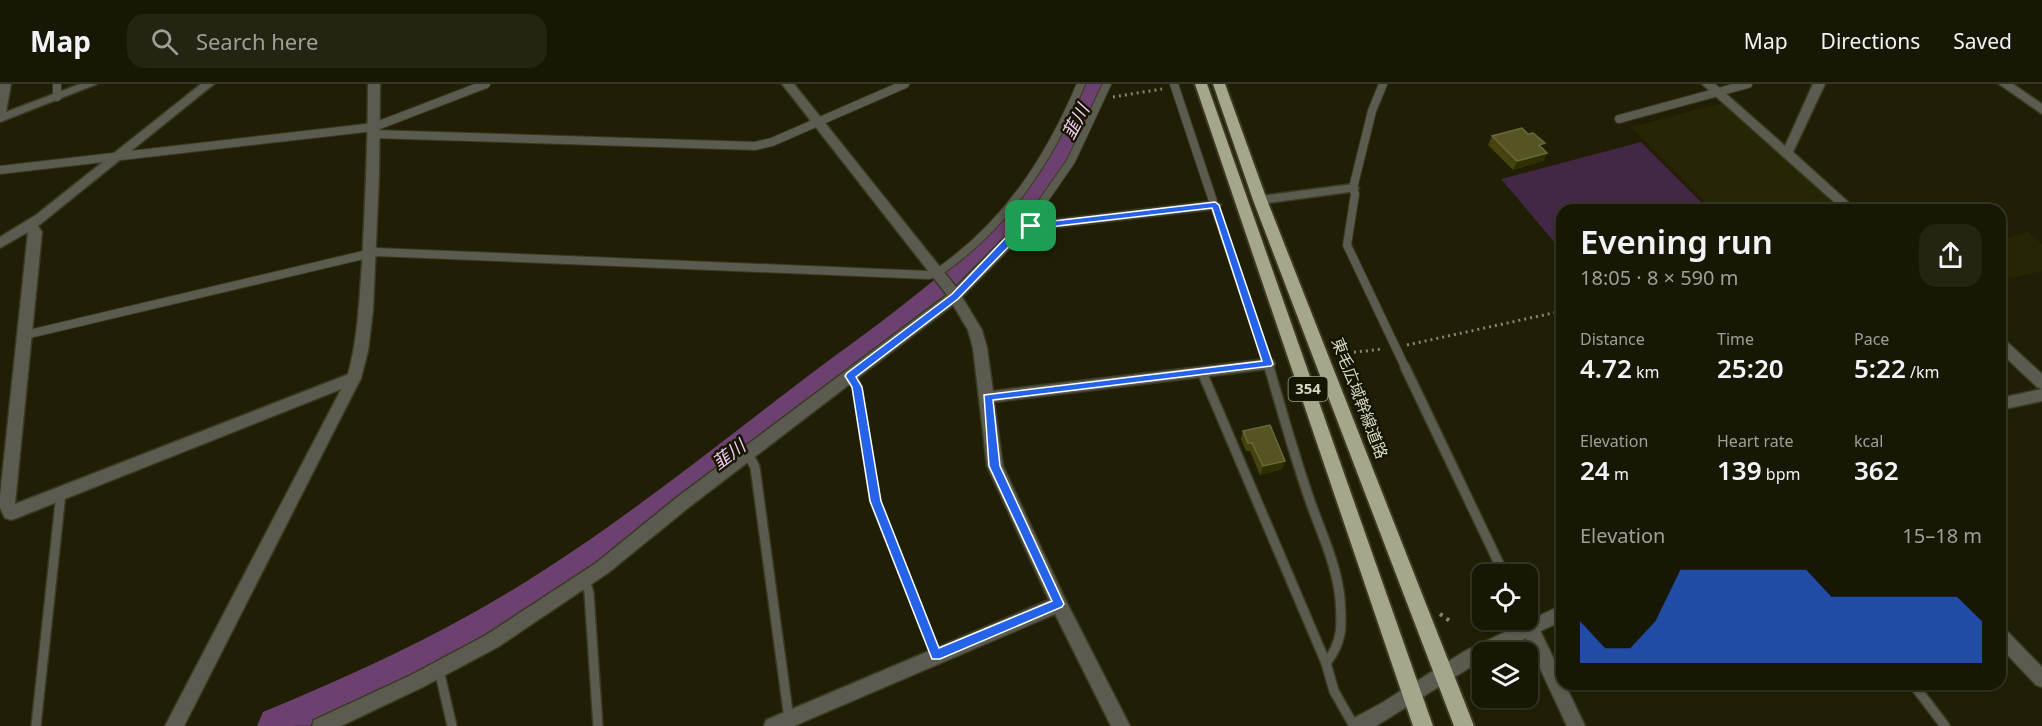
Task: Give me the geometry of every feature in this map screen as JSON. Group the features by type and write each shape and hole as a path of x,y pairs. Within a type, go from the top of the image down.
{"highway":[{"name":"354","path":"1201,84 1423,726"},
{"name":"東毛広域幹線道路","path":"1219,84 1260,200 1464,726"}],"street":[{"path":"5,84 1,118 57,90 91,84"},
{"path":"0,243 31,225 208,84"},
{"path":"174,726 354,378 364,343 374,131 374,84"},
{"path":"788,84 939,275 975,330 988,397 994,466 1059,604 1121,726"},
{"path":"1785,153 1791,147 1819,84"},
{"path":"2005,84 2042,111"},
{"path":"1713,88 1844,204"},
{"path":"1260,200 1353,188"},
{"path":"321,726 439,670 513,628 585,580 953,294 1016,234 1031,226 1215,205"},
{"path":"31,225 35,232 6,516 354,378"},
{"path":"2006,350 2042,383"},
{"path":"988,397 1268,364"},
{"path":"2006,403 2042,395"},
{"path":"784,724 936,655 1059,604"},
{"path":"1538,621 1556,614"},
{"path":"1355,726 1385,713 1445,673 1519,630"},
{"path":"1530,630 1556,684"},
{"path":"2006,642 2042,679"},
{"path":"1559,690 1576,726"}],"lane":[{"path":"374,131 486,84"},
{"path":"0,170 374,131 755,146 772,142 818,123 905,84"},
{"path":"25,335 384,252 939,275 981,235 1020,192 1052,147 1081,84"},
{"path":"1031,226 1028,223 1071,161 1107,84"},
{"path":"1383,84 1370,120 1353,188 1356,194 1347,245 1499,564"},
{"path":"1619,119 1713,88 1748,84"},
{"path":"1175,85 1336,578 1340,598 1340,639 1337,649 1326,663"},
{"path":"1202,372 1326,663 1334,691 1355,726"},
{"path":"850,376 857,387 875,501 936,655"},
{"path":"748,454 755,467 784,724"},
{"path":"36,726 61,493"},
{"path":"585,580 589,593 598,726"},
{"path":"439,670 452,726"},
{"path":"1918,690 1945,726"}],"path":[{"path":"1101,99 1175,85"},
{"path":"1348,352 1396,347 1556,312"}],"shaded area":[{"path":"1723,103 1834,204 1706,204 1631,127"},
{"path":"1641,142 1703,204 1556,204 1556,244 1501,179"},
{"path":"2028,232 2042,244 2042,271 2006,280 2006,238"}],"building":[{"path":"1522,128 1528,134 1533,133 1545,143 1539,145 1547,153 1517,161 1492,136"},
{"path":"1270,425 1285,461 1263,466 1252,443 1248,443 1243,431"}],"waterway":[{"name":"韮川","path":"278,726 350,695 455,643 556,583 623,537 688,488 917,310 988,247 1036,193 1058,161 1095,84"}],"route":[{"path":"1215,205 1268,364 988,397 994,466 1059,604 936,655 875,501 857,387 850,376 955,296 1016,234 1031,226 1215,205"}]}
